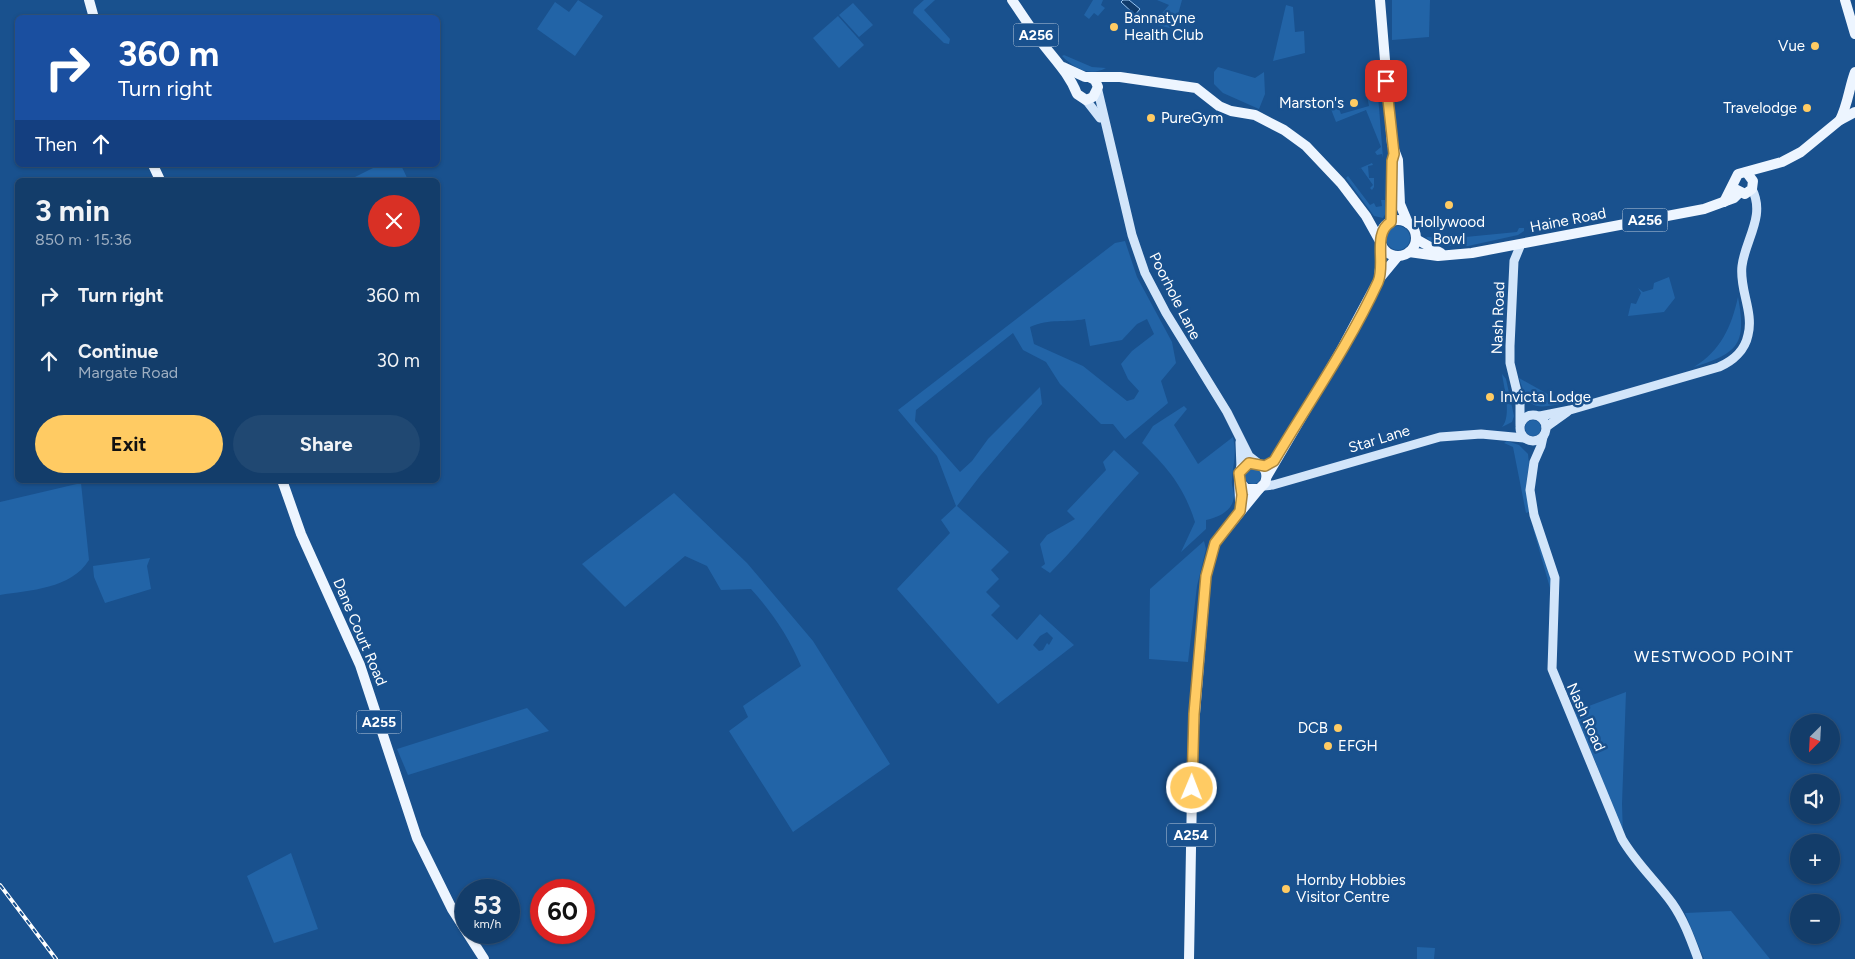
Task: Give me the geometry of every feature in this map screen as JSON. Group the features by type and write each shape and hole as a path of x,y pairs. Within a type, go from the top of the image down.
{"main road":[{"path":"89,0 93,15"},
{"name":"A256","path":"1012,0 1038,39 1063,67 1079,97 1086,100"},
{"path":"1380,0 1394,154 1388,224 1381,235 1382,245 1389,253 1398,256 1409,252 1416,239 1414,230 1408,223 1400,204 1398,160 1394,154"},
{"path":"1845,0 1855,34"},
{"name":"A256","path":"1063,67 1095,80 1098,89"},
{"name":"Haine Road","path":"1840,120 1852,104 1852,84 1855,72"},
{"path":"1075,87 1078,80 1087,77"},
{"name":"A256","path":"1087,77 1120,77 1196,88 1219,106 1231,111 1256,115 1284,130 1321,160 1368,220 1382,245"},
{"path":"1086,100 1094,97 1098,89 1120,77"},
{"name":"Haine Road","path":"1724,202 1738,174 1773,166 1800,152 1840,120 1855,112"},
{"name":"Haine Road","path":"1409,252 1446,255 1508,247 1704,209 1724,202 1753,186 1773,166"},
{"path":"1747,173 1752,178 1753,186"},
{"path":"1733,184 1741,193"},
{"path":"1368,220 1388,224 1397,220 1408,223"},
{"path":"1416,239 1433,250 1446,255"},
{"name":"A254","path":"1379,279 1382,245"},
{"name":"A254","path":"1189,959 1193,732 1206,576 1215,543 1263,484 1274,461 1340,352 1379,279 1398,256"},
{"path":"1240,511 1242,495 1240,482 1241,468 1249,463 1260,464 1274,461"},
{"path":"1240,482 1246,489 1263,484 1260,464"},
{"name":"Dane Court Road","path":"283,483 301,534 360,665 417,838 449,903 484,959"}],"street":[{"name":"Poorhole Lane","path":"1098,89 1104,125 1132,235 1145,273 1171,321 1227,412 1249,456 1260,464"},
{"name":"Poorhole Lane","path":"1086,100 1104,125"},
{"path":"1570,410 1546,426 1543,437 1536,441 1526,439 1520,425 1524,417 1570,410 1718,367 1733,359 1746,341 1750,323 1742,271 1745,254 1756,225 1753,186"},
{"path":"1741,193 1755,205"},
{"name":"Nash Road","path":"1520,425 1520,404 1510,363 1514,261 1521,244"},
{"name":"Nash Road","path":"1508,247 1514,261"},
{"path":"1520,404 1536,415 1546,426"},
{"name":"Star Lane","path":"1506,434 1520,425"},
{"name":"Star Lane","path":"1263,484 1273,485 1440,436 1506,434 1526,439"},
{"name":"Nash Road","path":"1543,437 1534,462 1530,481 1530,501 1556,584 1550,660 1555,680 1585,745 1607,807 1622,839 1639,865 1672,904 1685,926 1698,959"},
{"name":"Nash Road","path":"1526,439 1534,462"},
{"name":"Poorhole Lane","path":"1240,440 1241,468"}],"shaded area":[{"path":"578,0 603,16 575,56 537,29 555,2 569,12"},
{"path":"924,0 935,0 924,10 950,39 949,44 944,43 913,13 914,9"},
{"path":"1093,0 1103,0 1101,5 1105,8 1098,16 1094,13 1089,19 1084,15"},
{"path":"1129,0 1140,9 1135,15 1121,2"},
{"path":"1157,0 1182,0 1174,29 1153,24 1169,5"},
{"path":"1392,0 1430,0 1429,37 1392,40"},
{"path":"853,3 873,25 859,37 839,15"},
{"path":"1286,5 1293,7 1295,32 1304,31 1305,53 1273,61"},
{"path":"838,16 864,45 839,68 813,38"},
{"path":"1064,55 1092,67 1106,68 1094,72 1082,70 1062,56"},
{"path":"1218,67 1255,78 1264,72 1265,94 1259,109 1223,93 1214,84 1214,72"},
{"path":"1366,91 1372,91 1378,95 1383,158 1382,154 1377,155 1375,152 1381,147 1366,110 1336,122 1329,104 1336,100 1341,114 1369,106"},
{"path":"1383,160 1386,213 1383,218 1374,216 1346,178 1348,176 1370,205 1374,203 1376,207 1382,206 1381,200 1385,200"},
{"path":"1372,163 1373,165 1368,166 1369,178 1374,178 1374,187 1372,190 1370,188 1373,185 1361,168 1356,170"},
{"path":"375,167 402,167 407,178 353,178"},
{"path":"1398,226 1407,229 1410,238 1407,247 1398,250 1389,247 1386,238 1389,229"},
{"path":"1519,228 1524,228 1524,231 1518,235 1468,246 1456,246 1455,238 1517,232"},
{"path":"1426,237 1453,238 1452,246 1434,245"},
{"path":"1125,241 1137,277 1172,342 1176,363 1161,381 1168,403 1125,439 1113,424 1101,424 1060,384 1046,362 1023,350 1013,333 916,410 915,421 960,472 972,461 988,439 1040,387 1042,404 980,476 957,506 1009,552 991,570 999,579 986,592 1000,606 991,615 1017,640 1040,614 1074,645 998,704 897,589 950,533 941,520 956,506 937,456 898,410 1115,243","holes":["1085,319 1090,346 1122,340 1137,324 1147,319 1154,334 1132,351 1121,364 1128,379 1139,391 1134,399 1127,401 1083,366 1034,344 1030,327 1037,324","1047,632 1053,638 1049,645 1047,643 1043,650 1039,651 1033,645 1040,636"]},
{"path":"1669,277 1675,298 1664,312 1628,316 1631,303 1636,304 1641,293 1638,288 1643,292 1653,289 1654,283"},
{"path":"1738,297 1741,326 1740,337 1736,345 1721,357 1694,367 1718,346 1724,337 1732,319"},
{"path":"1502,374 1506,379 1514,416 1512,422 1502,427 1505,422 1507,409"},
{"path":"1519,378 1560,401 1560,404 1537,406 1532,404 1525,395"},
{"path":"1184,406 1187,409 1174,425 1198,464 1233,437 1235,454 1232,482 1234,496 1231,506 1220,515 1206,520 1206,529 1181,552 1195,522 1191,510 1174,479 1142,443 1153,426"},
{"path":"1533,420 1539,422 1541,428 1539,434 1533,436 1527,434 1525,428 1527,422"},
{"path":"1507,441 1519,445 1528,454 1529,464 1526,485 1529,512 1526,513 1513,447 1504,443"},
{"path":"1114,450 1139,473 1050,573 1041,567 1045,564 1040,544 1047,535 1075,519 1067,511 1106,470 1103,462"},
{"path":"1253,468 1259,470 1261,476 1259,482 1253,484 1247,482 1245,476 1247,470"},
{"path":"81,483 89,560 81,570 61,582 37,589 0,595 0,502"},
{"path":"674,493 747,563 813,641 890,764 793,832 729,731 748,717 743,706 801,666 785,635 766,607 751,589 721,590 707,566 685,556 625,607 582,564"},
{"path":"1535,527 1551,571 1552,595 1533,528"},
{"path":"1204,541 1206,549 1197,586 1188,662 1149,659 1150,589"},
{"path":"150,558 147,566 151,589 105,603 94,577 93,566"},
{"path":"1626,692 1622,804 1623,835 1595,761 1573,712"},
{"path":"527,708 549,731 408,775 397,749"},
{"path":"291,853 318,929 274,943 247,876"},
{"path":"1731,911 1770,959 1704,959 1685,913"},
{"path":"1417,947 1435,948 1434,959 1417,959"}],"railway":[{"path":"0,885 56,959"}],"place":[{"name":"Bannatyne Health Club","path":"1114,27"},
{"name":"Vue","path":"1815,46"},
{"name":"Marston's","path":"1354,103"},
{"name":"Travelodge","path":"1807,108"},
{"name":"PureGym","path":"1151,118"},
{"name":"Hollywood Bowl","path":"1449,205"},
{"name":"Invicta Lodge","path":"1490,397"},
{"name":"DCB","path":"1338,728"},
{"name":"EFGH","path":"1328,746"},
{"name":"Hornby Hobbies Visitor Centre","path":"1286,889"}],"district":[{"name":"WESTWOOD POINT","path":"1714,656"}],"route":[{"path":"1192,788 1194,714 1206,576 1215,543 1240,511 1242,495 1239,473 1241,468 1249,463 1253,462 1265,466 1274,461 1340,352 1379,279 1382,246 1380,239 1382,230 1391,222 1393,202 1391,171 1394,154 1386,81"}]}
